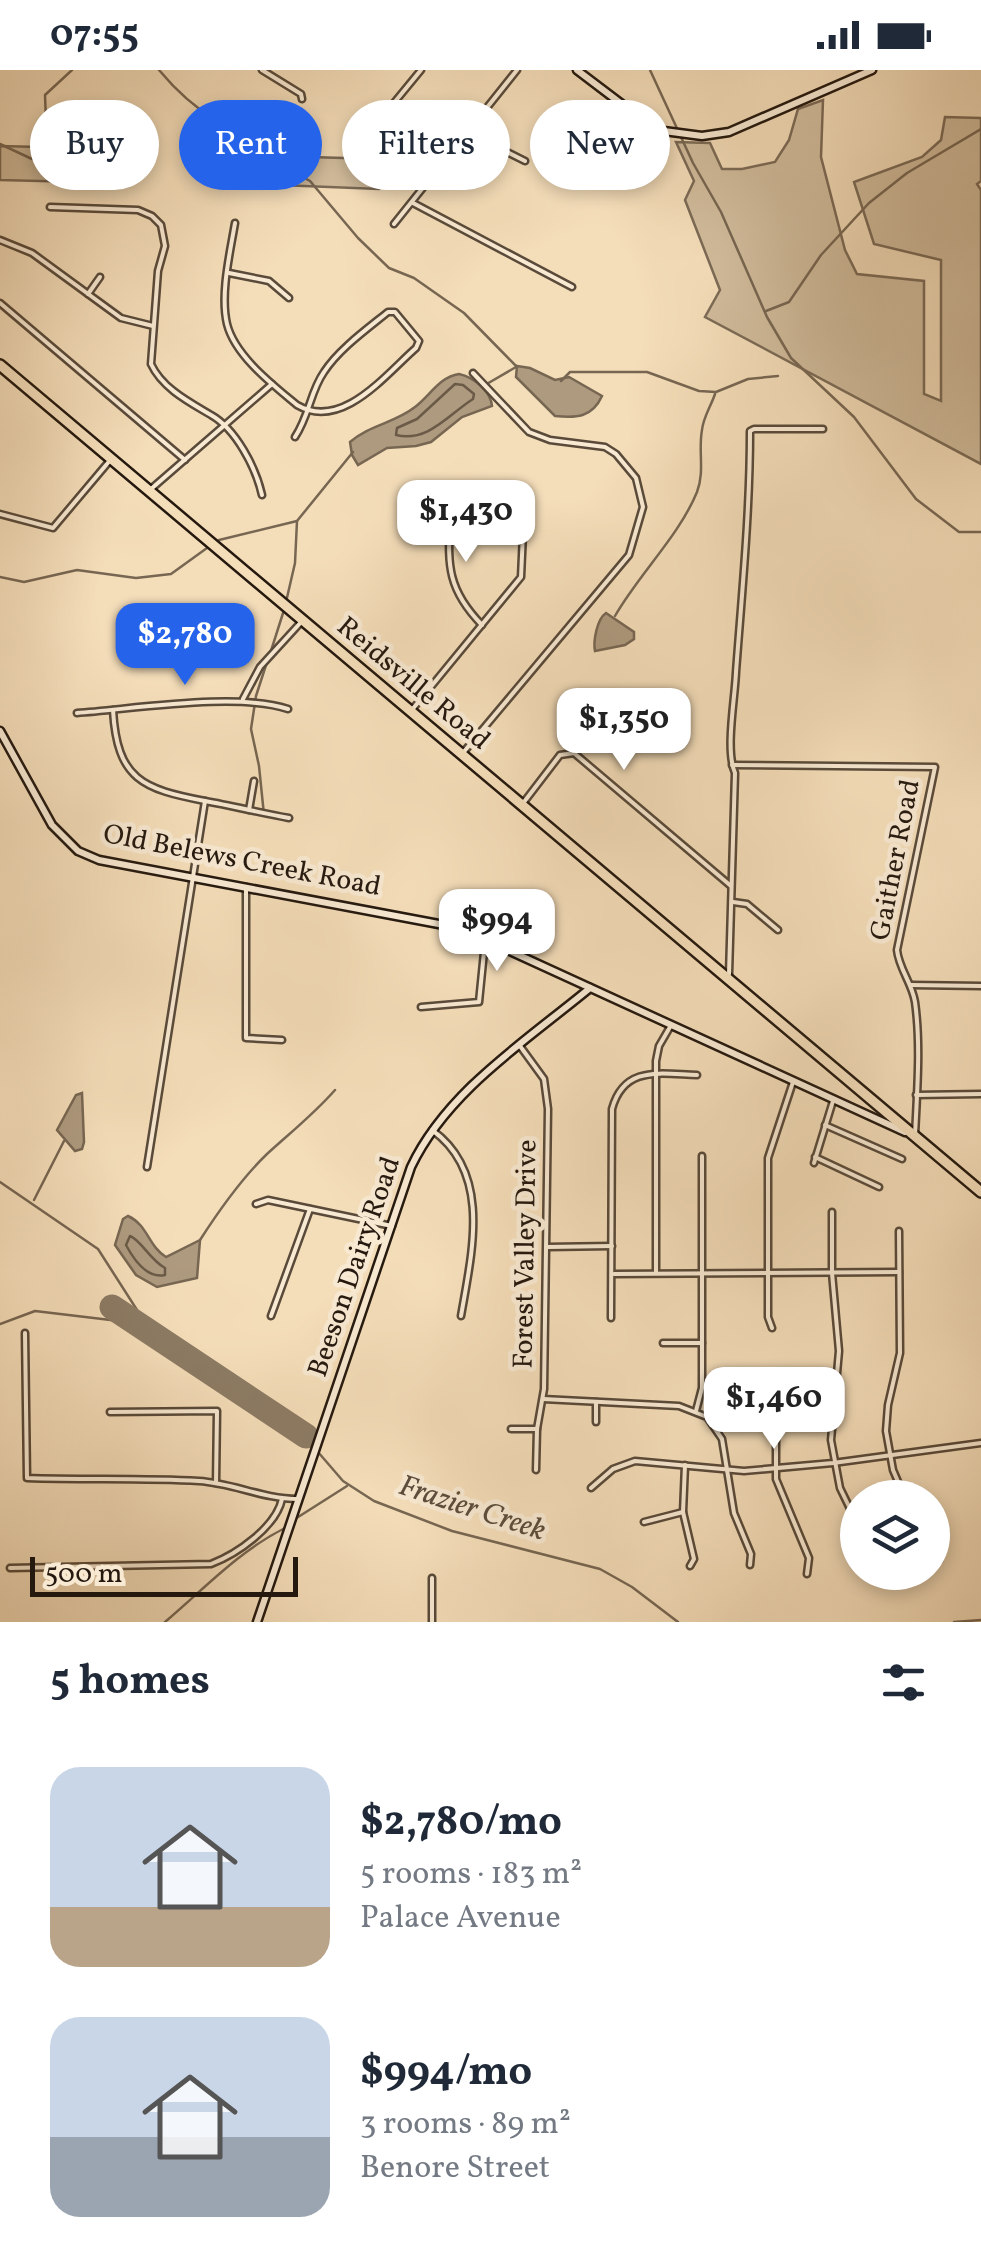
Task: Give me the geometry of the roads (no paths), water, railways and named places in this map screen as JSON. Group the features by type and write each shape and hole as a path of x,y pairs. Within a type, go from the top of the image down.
{"highway":[{"name":"Reidsville Road","path":"0,365 981,1192"}],"street":[{"path":"263,70 302,98"},
{"path":"397,100 421,70"},
{"path":"494,100 517,70"},
{"path":"577,70 648,124 664,131 702,136 734,130 872,70"},
{"path":"510,154 525,161"},
{"path":"394,224 422,190"},
{"path":"412,203 572,287"},
{"path":"50,207 138,210 157,220 166,246 158,271 152,326 150,354 156,372 223,426 251,460 262,495"},
{"path":"235,223 227,325 239,348 272,384 309,411 328,413 348,406 416,348 419,341 395,312 388,312 325,370 309,411 308,418 295,437"},
{"path":"0,240 32,252 126,321 152,326"},
{"path":"229,273 269,281 288,298"},
{"path":"88,294 100,278"},
{"path":"0,303 185,460"},
{"path":"462,754 629,555 643,507 636,478 616,454 605,447 550,440 529,432 473,373"},
{"path":"150,490 272,384"},
{"path":"729,979 735,773 732,765 750,432 823,429"},
{"path":"0,514 53,528 112,458"},
{"path":"450,507 451,582 464,607 482,625"},
{"path":"411,711 521,576 524,511"},
{"path":"242,701 255,674 303,620"},
{"path":"77,713 242,701 288,709"},
{"path":"114,710 116,746 134,777 163,792 289,818"},
{"name":"Old Belews Creek Road","path":"0,731 52,825 65,841 99,860 444,925 916,1136"},
{"path":"522,805 560,755 574,753 732,886"},
{"name":"Gaither Road","path":"732,765 935,767 898,939 898,959 911,986 916,1012 916,1136"},
{"path":"249,810 254,781"},
{"path":"147,1167 204,801"},
{"path":"246,887 246,1038 282,1040"},
{"path":"731,902 747,904 778,930"},
{"path":"420,1007 479,1002 485,942"},
{"path":"911,986 981,986"},
{"name":"Beeson Dairy Road","path":"257,1622 411,1167 432,1130 476,1083 590,988"},
{"path":"656,1274 657,1074 660,1046 671,1026"},
{"name":"Forest Valley Drive","path":"520,1046 538,1068 547,1090 543,1398 536,1470"},
{"path":"612,1318 612,1109 616,1094 629,1080 657,1074 697,1075"},
{"path":"772,1328 767,1274 768,1156 794,1082"},
{"path":"916,1095 981,1094"},
{"path":"833,1100 814,1160 879,1187"},
{"path":"825,1124 902,1159"},
{"path":"432,1130 460,1157 472,1192 471,1260 462,1316"},
{"path":"696,1410 702,1381 702,1156"},
{"path":"256,1204 268,1200 392,1226"},
{"path":"271,1316 310,1209"},
{"path":"832,1212 832,1273 839,1351 831,1423 840,1488"},
{"path":"899,1230 900,1353 886,1418 899,1480"},
{"path":"546,1247 612,1246"},
{"path":"612,1274 900,1272"},
{"path":"25,1333 27,1478 216,1483 263,1497 298,1498"},
{"path":"663,1343 702,1343"},
{"path":"543,1398 696,1410 719,1433 734,1513 751,1554 750,1566"},
{"path":"596,1402 596,1422"},
{"path":"110,1412 217,1411 216,1483"},
{"path":"772,1422 776,1430 778,1490 809,1558 807,1574"},
{"path":"511,1429 537,1430"},
{"path":"591,1488 606,1474 628,1463 651,1461 727,1471 834,1464 981,1442"},
{"path":"685,1465 682,1512 694,1559 690,1566"},
{"path":"10,1568 211,1564 231,1554 262,1529 279,1510 282,1498"},
{"path":"644,1522 682,1512"},
{"path":"432,1578 432,1622"}],"water":[{"path":"517,366 555,380 569,377 602,396 583,415 555,416 516,377"},
{"path":"459,374 481,386 492,406 462,417 431,442 387,448 358,465 350,442 407,412 440,383"},
{"path":"606,613 634,632 634,639 625,645 595,651 596,630"},
{"path":"82,1093 84,1142 82,1149 75,1151 57,1130 76,1095"},
{"path":"128,1216 166,1257 200,1240 197,1278 157,1287 136,1275 115,1245 123,1219"}],"waterway":[{"path":"0,144 32,159 47,149 45,95 72,70"},
{"path":"159,70 202,111 286,155 291,175 310,181 389,268 414,278 464,313 517,367"},
{"path":"650,70 693,163 721,212 767,317 791,358 854,417 916,499 959,532 981,532"},
{"path":"766,311 789,302 821,255 869,203 907,173 981,129"},
{"path":"485,385 516,367"},
{"path":"561,381 570,372 647,372 699,391 716,392 748,379 778,376"},
{"path":"615,616 680,524 697,492 703,426 715,394"},
{"path":"219,540 297,521 353,452"},
{"path":"286,602 295,563 297,521"},
{"path":"0,577 24,582 77,570 136,578 171,574 207,548"},
{"path":"270,654 284,610"},
{"path":"264,815 251,729 267,662"},
{"path":"200,1240 258,1163 335,1090"},
{"path":"34,1200 64,1141"},
{"name":"Frazier Creek","path":"0,1182 98,1249 146,1324 165,1344 225,1388 292,1423 312,1446"},
{"path":"0,1324 35,1311 144,1324"},
{"name":"Frazier Creek","path":"318,1452 343,1481 374,1501 452,1531 600,1569 632,1587 678,1622"},
{"path":"295,1519 347,1486"},
{"path":"165,1622 237,1559 285,1528"},
{"name":"Frazier Creek","path":"954,1622 981,1620"}]}
